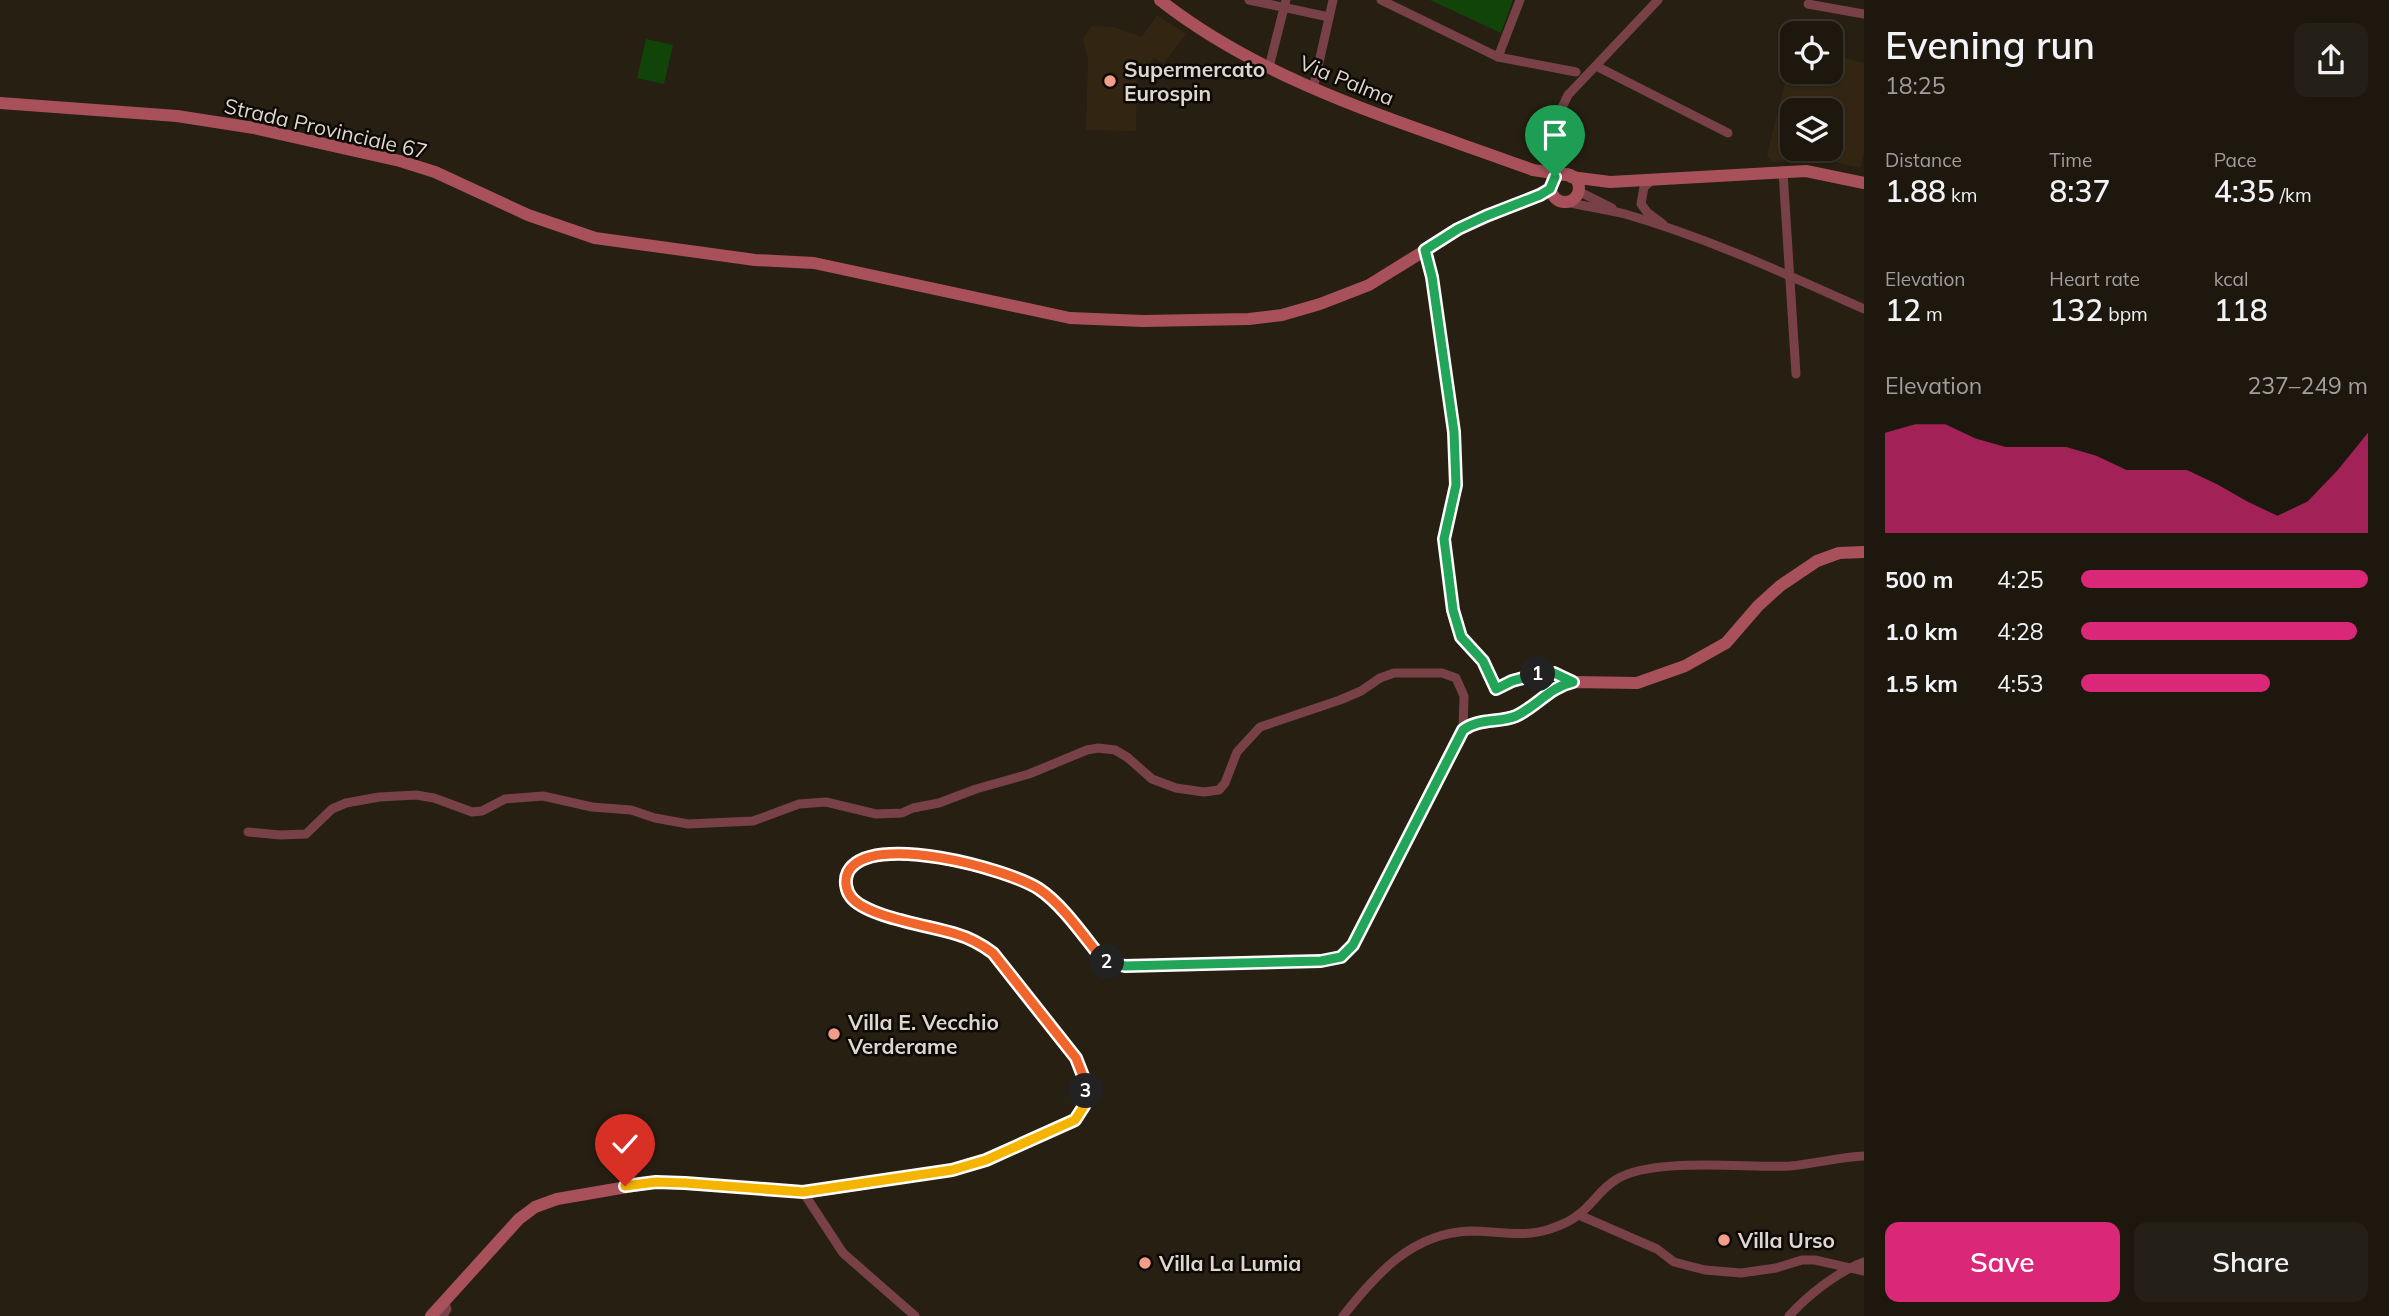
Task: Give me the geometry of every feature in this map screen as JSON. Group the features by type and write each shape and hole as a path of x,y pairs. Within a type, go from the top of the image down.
{"street":[{"path":"1249,0 1285,4 1329,17"},
{"path":"1313,89 1333,0"},
{"path":"1381,0 1499,57 1576,72"},
{"path":"1398,10 1402,0"},
{"path":"1499,57 1520,0"},
{"path":"1658,0 1596,66 1585,74 1568,95 1557,118 1552,150 1552,194 1561,201 1623,214 1739,254 1864,309"},
{"name":"Via Palma","path":"1166,2 1213,37 1313,89 1533,170"},
{"path":"1269,67 1285,4"},
{"path":"1808,4 1864,14"},
{"path":"1596,66 1728,133"},
{"name":"Strada Provinciale 67","path":"0,103 177,116 254,128 400,161 435,172 528,215 595,238 755,260 814,263 1070,318 1143,321 1249,319 1282,315 1369,285 1458,229 1515,206"},
{"path":"1533,170 1543,166 1552,150"},
{"path":"1552,150 1555,161 1568,176 1577,180 1580,191 1623,214"},
{"path":"1533,170 1550,183"},
{"path":"1515,206 1555,177 1568,176 1610,182 1806,171 1864,181"},
{"path":"1783,172 1796,374"},
{"path":"1651,181 1644,187 1642,204 1647,212 1670,229"},
{"path":"1515,206 1570,201 1580,191 1610,182"},
{"path":"1425,250 1432,277 1454,432 1456,485 1444,539 1453,610 1461,637 1483,661 1496,689 1537,674 1554,673 1573,682"},
{"path":"1463,730 1473,724 1517,716 1553,689 1573,682 1637,683 1685,666 1726,643 1765,599 1817,561 1839,553 1864,552"},
{"path":"247,832 306,834 332,809 346,803 379,797 416,795 434,798 471,812 482,811 505,799 543,796 592,807 631,810 688,824 752,821 799,804 825,802 876,814 894,814 1019,778 1098,748 1107,748 1127,757 1152,779 1177,788 1212,792 1219,790 1225,783 1237,752 1260,726 1340,700 1380,678 1394,673 1441,673 1456,678 1464,696 1463,730 1353,945 1341,957 1331,960 1113,964 1103,960 1051,898 1020,880 922,856 878,854 856,863 845,878 850,897 858,904 877,913 957,934 978,942 993,953 1076,1058 1085,1081 1086,1097 1075,1120 986,1160 952,1170 803,1192 656,1182 556,1199 535,1207 519,1219 431,1316"},
{"path":"1343,1316 1386,1266 1403,1252 1426,1240 1471,1231 1534,1234 1564,1224 1579,1215 1616,1179 1637,1171 1662,1166 1792,1166 1864,1156"},
{"path":"803,1192 843,1253 915,1316"},
{"path":"1579,1215 1657,1249 1674,1262 1705,1270 1741,1273 1776,1268 1802,1260 1815,1260 1864,1271"},
{"path":"1789,1316 1801,1303 1851,1267 1864,1262"},
{"path":"443,1316 447,1309 444,1302"}],"shaded area":[{"path":"1157,15 1186,34 1164,63 1154,58 1137,78 1136,131 1086,130 1088,59 1083,38 1092,26 1113,27 1142,37"},
{"path":"1843,58 1864,63 1864,153 1860,168 1831,161 1843,161 1843,98 1781,98 1785,84 1843,84"},
{"path":"1780,103 1780,161 1800,161 1772,162 1767,155"}],"green space":[{"path":"1430,0 1513,0 1501,33"},
{"path":"646,39 673,45 664,84 637,78"}],"place":[{"name":"Supermercato Eurospin","path":"1110,81"},
{"name":"Villa E. Vecchio Verderame","path":"834,1034"},
{"name":"Villa Urso","path":"1724,1240"},
{"name":"Villa La Lumia","path":"1145,1263"}],"route":[{"path":"625,1186 656,1182 810,1192 952,1170 986,1160 1075,1120 1086,1097 1085,1081 1076,1058 993,953 978,942 957,934 877,913 858,904 850,897 845,878 849,869 867,857 898,854 943,859 1020,880 1051,898 1103,960 1113,964 1125,966 1321,961 1347,953 1463,730 1473,724 1517,716 1553,689 1573,682 1554,673 1537,674 1496,689 1483,661 1461,637 1453,610 1444,539 1456,485 1454,432 1444,352 1425,250 1458,229 1540,195 1550,189 1555,177"}]}
